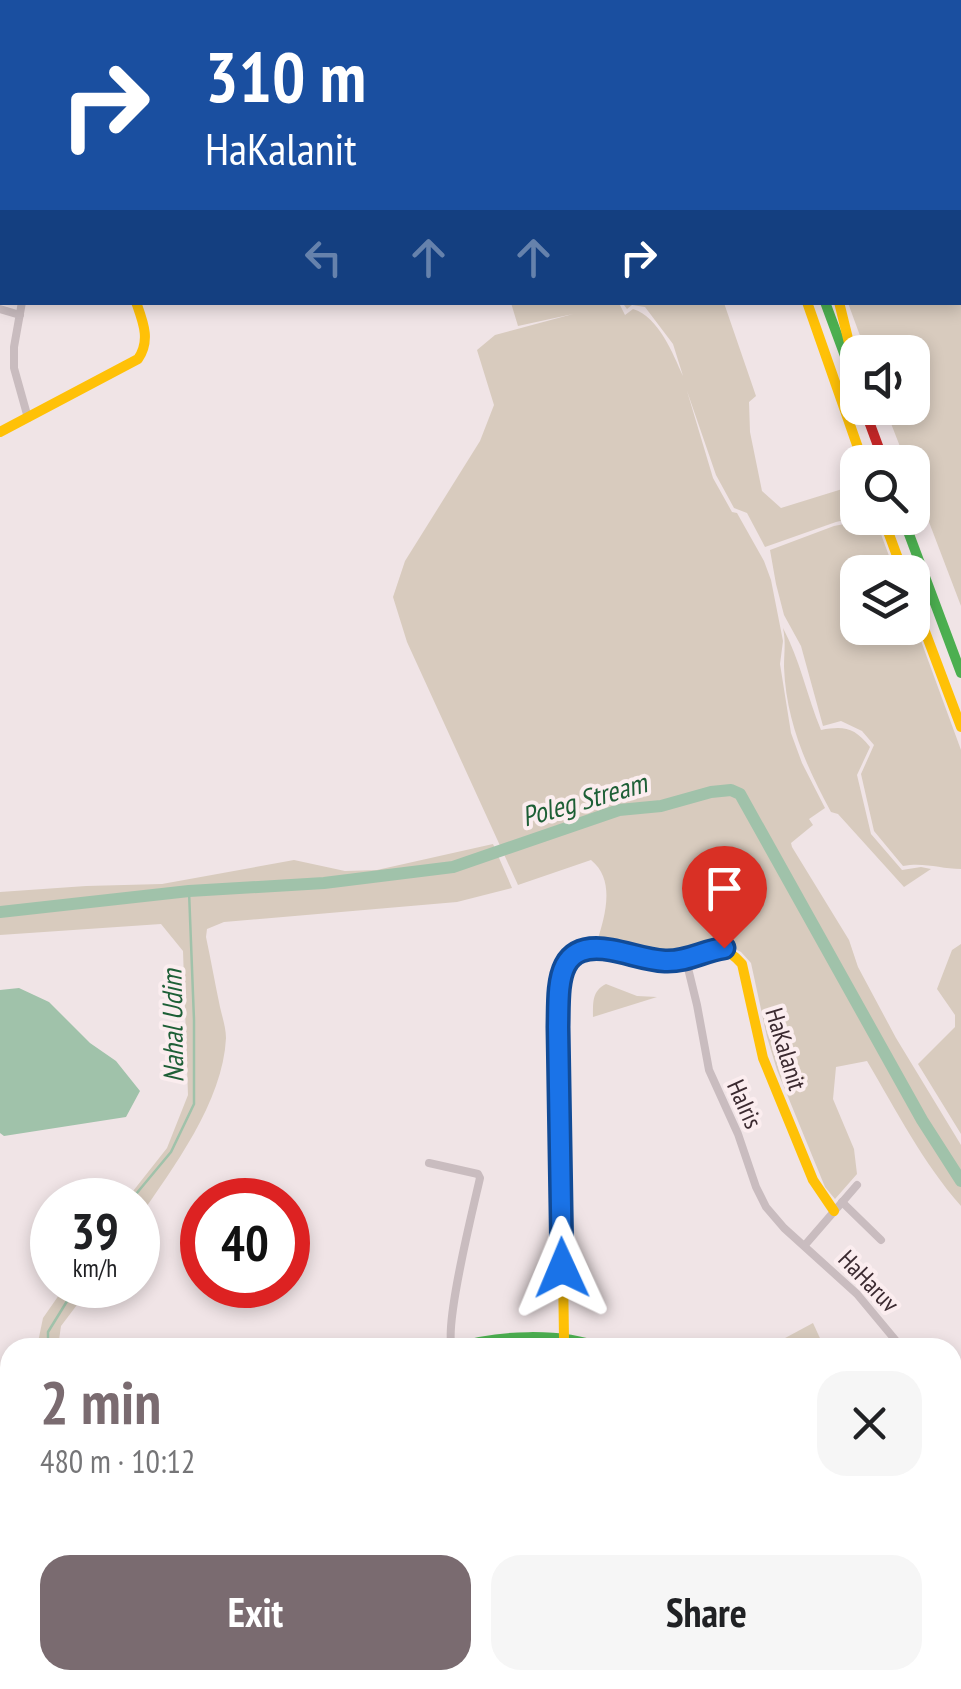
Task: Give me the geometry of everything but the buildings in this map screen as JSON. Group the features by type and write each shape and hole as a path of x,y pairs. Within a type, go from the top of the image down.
{"main road":[{"path":"0,432 134,362 142,354 146,338 137,305"},
{"path":"799,305 834,379"},
{"path":"808,305 858,445"},
{"path":"825,305 840,343"},
{"path":"840,305 847,335"},
{"path":"909,535 961,673"},
{"path":"930,645 961,728"},
{"name":"HaKalanit","path":"564,1338 559,990 571,956 588,949 662,961 686,960 724,948 740,959 763,1058 813,1180 838,1207"}],"street":[{"path":"22,305 14,368 28,418"},
{"path":"0,308 20,315"},
{"name":"HaIris","path":"686,960 709,1070 738,1134 756,1187 766,1208 805,1245"},
{"path":"428,1163 478,1174 480,1178 450,1338"},
{"path":"805,1245 857,1185"},
{"path":"838,1207 881,1240"},
{"name":"HaHaruv","path":"805,1245 858,1294 894,1338"}],"shaded area":[{"path":"512,305 620,305 625,315 633,309 658,328 683,376 673,344 645,307 632,305 725,305 756,396 749,402 750,432 762,491 781,508 840,490 840,521 765,547 747,513 734,508 716,475 687,391 713,478 732,512 737,513 771,580 783,641 780,664 791,733 825,808 809,819 813,825 791,843 792,847 849,940 858,967 896,1038 961,1145 961,1206 922,1154 867,1061 836,1067 833,1099 854,1149 857,1174 835,1199 825,1187 777,1070 751,963 741,952 729,946 666,959 597,942 606,888 599,868 591,860 518,885 407,642 393,597 405,561 480,441 494,405 477,350 495,335 573,314 518,326"},
{"path":"849,305 961,305 961,606 930,525 930,445 899,445 892,425 930,425 930,335 860,335"},
{"path":"840,525 840,535 881,535 889,555 840,555 840,645 923,645 961,750 961,869 903,866 874,831 861,774 874,745 862,731 841,721 823,726 801,646 784,615 770,550"},
{"path":"783,628 821,730 848,730 870,747 857,775 871,834 902,870 931,869 904,887 838,814 831,812 813,778 789,706"},
{"path":"493,844 512,888 457,902 224,922 207,929 226,1034 223,1062 206,1110 160,1187 160,1178 143,1178 167,1148 188,1095 183,951 161,924 0,935 0,892 162,884 294,860 345,871 377,870"},
{"path":"961,944 961,1134 918,1064 955,1027 955,1015 937,989 952,950"},
{"path":"606,984 637,996 657,997 593,1017 596,994"},
{"path":"19,988 49,1002 90,1043 116,1061 140,1091 126,1117 4,1136 0,1133 0,990"},
{"path":"50,1308 75,1308 61,1326 59,1338 39,1338 43,1318"},
{"path":"813,1323 820,1338 785,1338"}],"waterway":[{"name":"Poleg Stream","path":"0,912 189,891 324,883 453,867 619,810 661,806 731,790 740,794 922,1120 961,1181"},
{"name":"Nahal Udim","path":"149,1178 171,1152 194,1104 189,891"},
{"name":"Nahal Udim","path":"48,1338 63,1308"}],"traffic: fast":[{"path":"826,305 840,342"},
{"path":"909,535 961,673"},
{"path":"516,1338 548,1338"}],"traffic: slow":[{"path":"0,432 138,359 145,338 137,305"},
{"path":"808,305 857,445"},
{"path":"840,305 847,335"},
{"path":"889,535 897,555"},
{"path":"930,645 961,727"},
{"path":"564,1338 559,998 567,964 582,951 613,950 669,961 716,950 742,964 763,1058 813,1180 834,1211"}],"traffic: jam":[{"path":"870,425 878,445"}],"route":[{"path":"562,1268 558,1027 559,990 568,959 588,949 662,961 686,960 724,948"}]}
